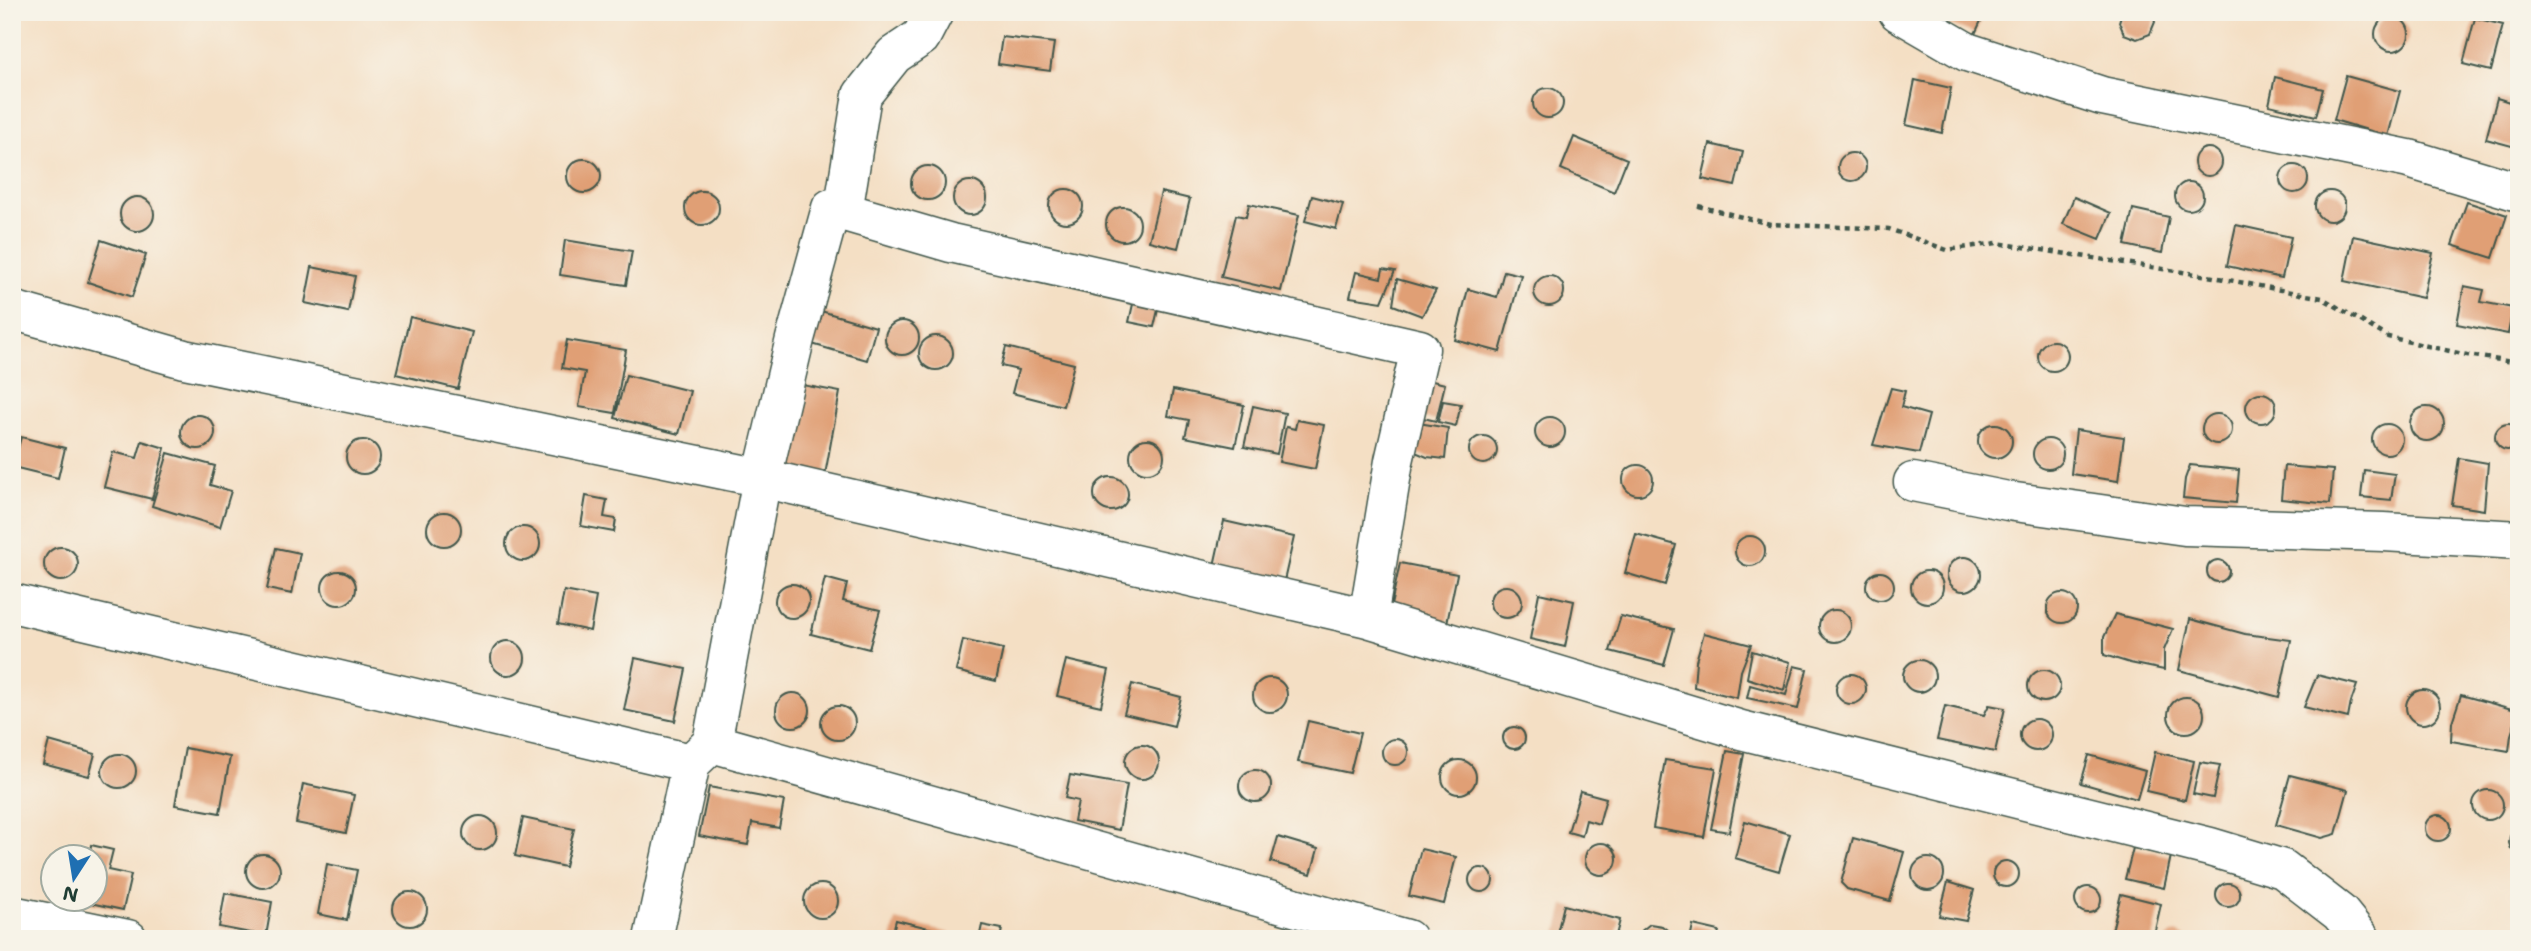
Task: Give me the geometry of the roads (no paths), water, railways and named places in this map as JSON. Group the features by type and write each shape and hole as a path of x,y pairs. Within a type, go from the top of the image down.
{"street":[{"path":"843,212 862,95 894,55 921,37 934,12"},
{"path":"1899,12 1967,51 2102,96 2409,159 2519,192"},
{"path":"653,939 702,753 795,339 831,208 951,243 1420,349 1394,461 1368,618"},
{"path":"12,310 184,359 762,478 1368,618 1741,730 2210,847 2283,869 2340,913 2361,939"},
{"path":"1913,482 2008,500 2185,526 2384,532 2519,540"},
{"path":"12,603 702,753 1222,888 1407,939"},
{"path":"12,915 128,939"}]}
